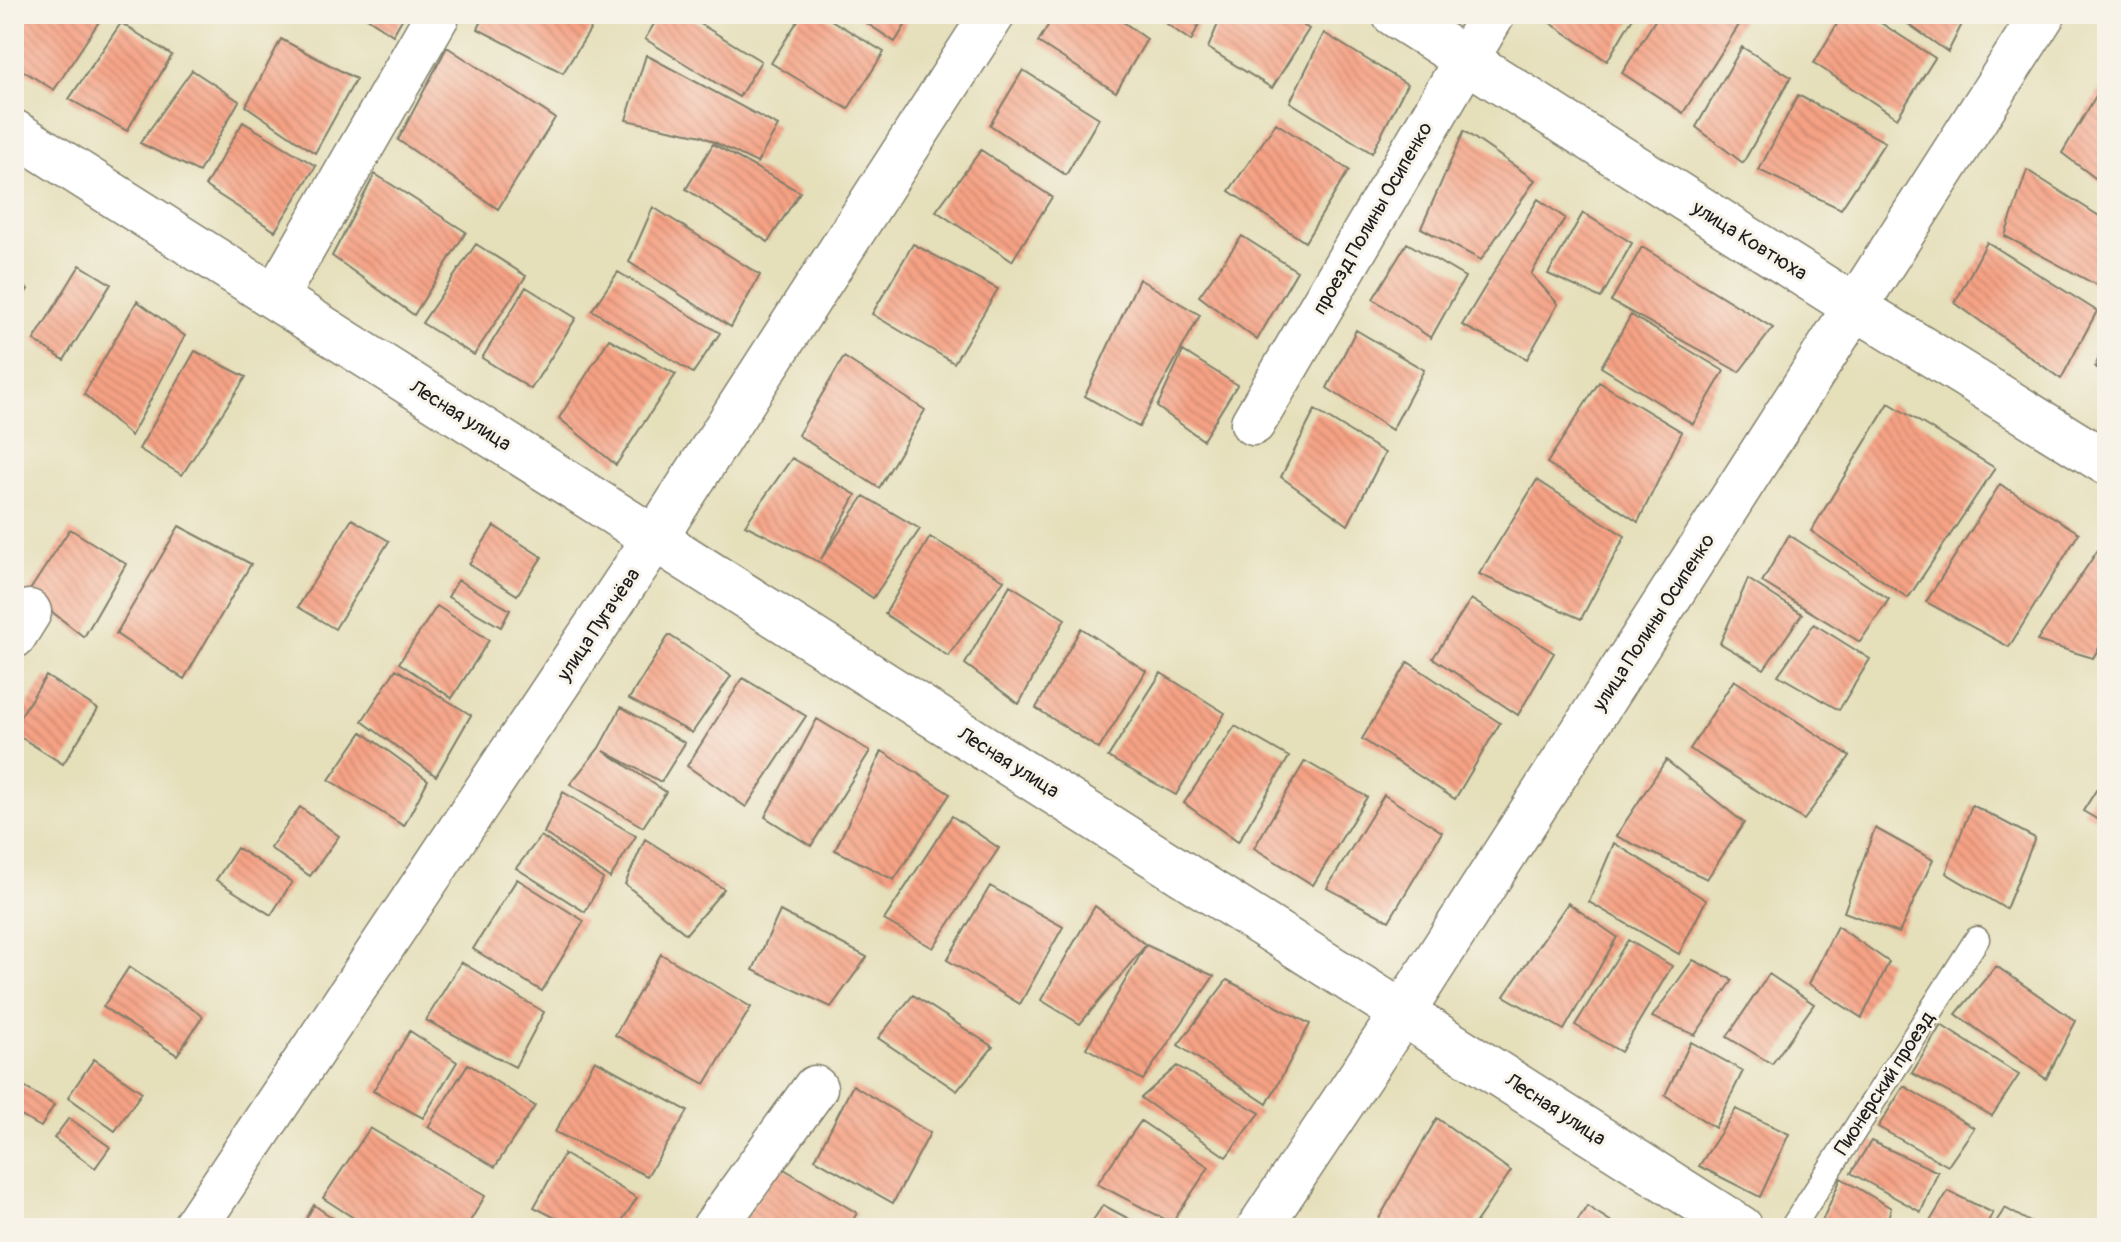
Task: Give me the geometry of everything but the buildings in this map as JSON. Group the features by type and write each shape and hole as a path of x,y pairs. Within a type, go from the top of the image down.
{"street":[{"path":"275,297 438,14"},
{"name":"улица Пугачёва","path":"194,1228 655,538 993,14"},
{"name":"улица Ковтюха","path":"1394,14 2107,463"},
{"name":"проезд Полины Осипенко","path":"1253,423 1493,14"},
{"name":"улица Полины Осипенко","path":"1259,1228 1403,1012 2043,14"},
{"name":"Лесная улица","path":"14,132 1741,1228"},
{"path":"714,1228 815,1088"}],"lane":[{"name":"Пионерский проезд","path":"1792,1228 1977,939"}]}
